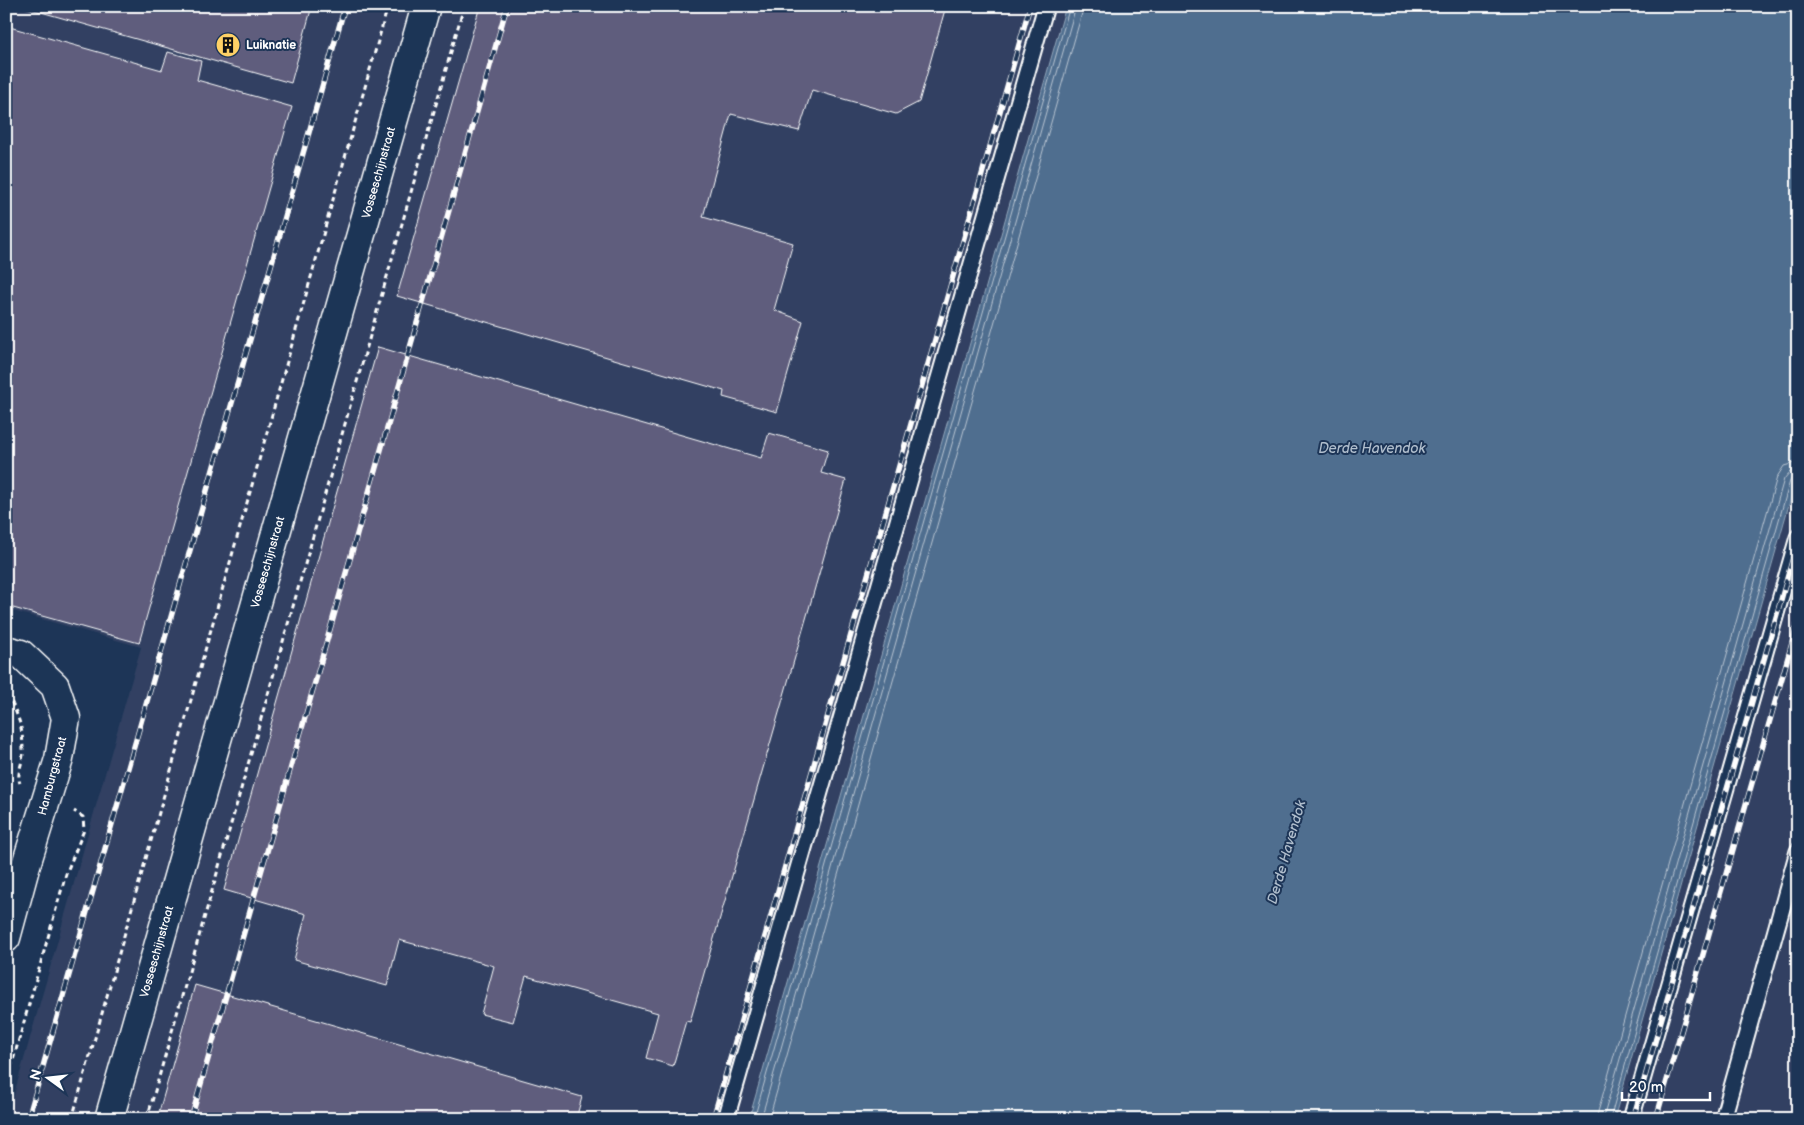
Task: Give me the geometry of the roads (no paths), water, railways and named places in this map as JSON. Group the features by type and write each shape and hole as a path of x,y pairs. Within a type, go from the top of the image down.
{"street":[{"name":"Vosseschijnstraat","path":"110,1119 426,6"},
{"name":"Hamburgstraat","path":"6,650 21,654 55,686 66,718 59,759 25,868 6,938"}],"lane":[{"path":"726,1119 1046,6"},
{"path":"1631,1119 1798,537"},
{"path":"1722,1119 1798,851"}],"water":[{"name":"Derde Havendok","path":"1066,6 1798,6 1798,473 1614,1119 749,1119"}],"railway":[{"path":"28,1119 345,6"},
{"path":"191,1119 507,6"},
{"path":"713,1119 1030,6"},
{"path":"1633,1119 1798,540"},
{"path":"1656,1119 1798,622"}],"place":[{"name":"Luiknatie","path":"228,45"}]}
